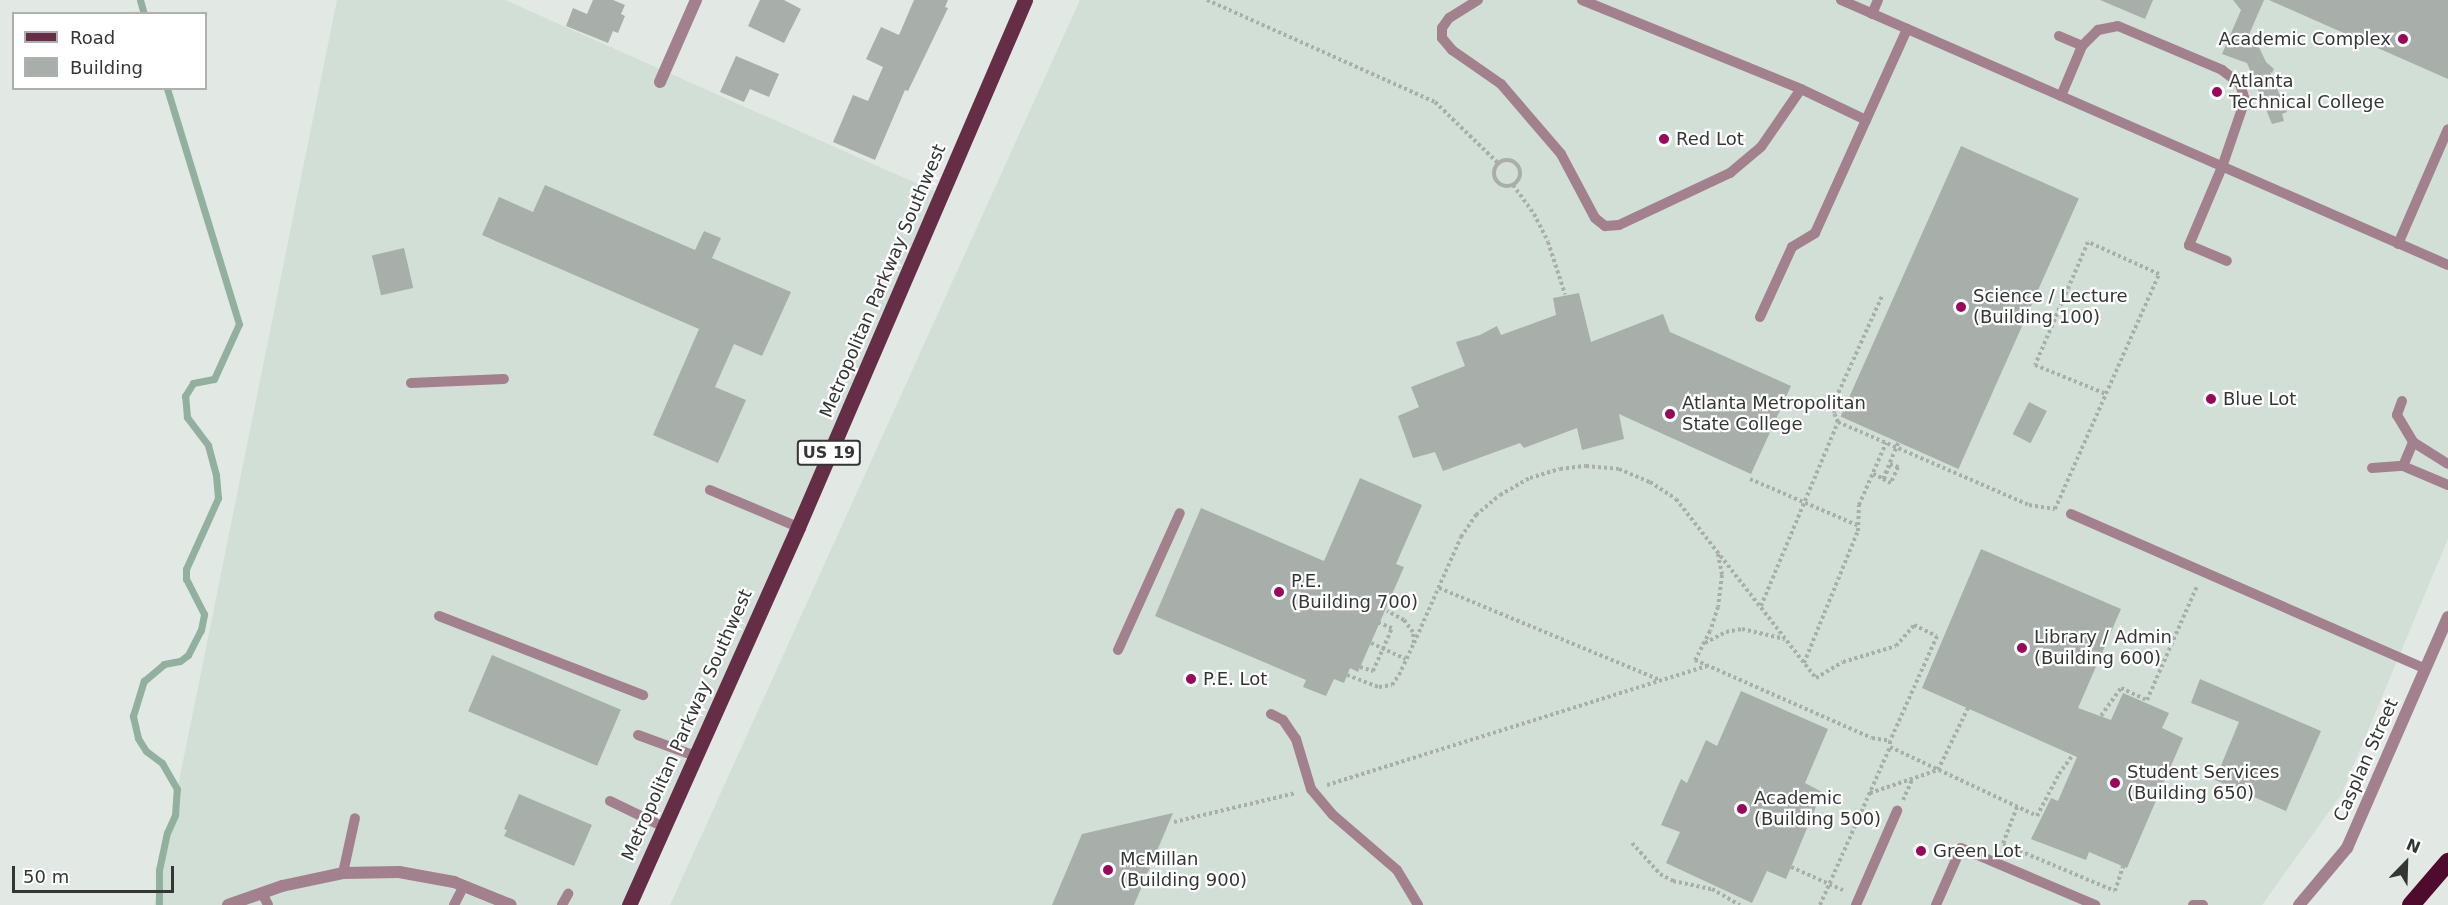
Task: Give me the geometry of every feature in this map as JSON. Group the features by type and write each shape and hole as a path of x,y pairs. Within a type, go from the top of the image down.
{"highway":[{"path":"2411,905 2448,862"}],"main road":[{"name":"Metropolitan Parkway Southwest","path":"629,905 662,826 798,527 1026,0"}],"street":[{"path":"660,82 696,0"},
{"name":"Casplan Street","path":"2299,905 2347,848 2448,617"},
{"path":"228,905 262,893 343,873 399,872 464,885 511,905"}],"lane":[{"path":"1478,0 1449,18 1442,28 1442,38 1452,50 1501,84 1561,154 1595,218 1605,226 1619,225 1730,173 1761,147 1801,89"},
{"path":"1582,0 1801,89 1866,120"},
{"path":"1841,0 2448,265"},
{"path":"1872,14 1878,0"},
{"path":"2061,96 2082,46 2098,30 2118,26 2222,70 2240,84 2245,100 2222,167 2189,245 2227,261"},
{"path":"1760,317 1792,247 1815,233 1907,29"},
{"path":"2059,36 2082,46"},
{"path":"2398,244 2448,129"},
{"path":"411,383 504,380"},
{"path":"2402,401 2397,415 2413,442 2448,464"},
{"path":"2403,466 2413,442"},
{"path":"2372,468 2403,466 2448,486"},
{"path":"710,490 798,527"},
{"path":"1118,650 1180,513"},
{"path":"2071,514 2425,669"},
{"path":"439,616 644,695"},
{"path":"1271,714 1282,720 1296,739 1311,789 1333,815 1396,870 1419,905"},
{"path":"638,735 695,756"},
{"path":"610,801 662,826"},
{"path":"1857,901 1897,811"},
{"path":"343,873 355,818"},
{"path":"1936,905 1960,848 2095,905"},
{"path":"454,905 464,885"},
{"path":"262,893 268,905"},
{"path":"562,905 568,894"},
{"path":"2193,905 2203,905"}],"path":[{"path":"1208,0 1435,102 1454,117 1498,163"},
{"path":"1506,160 1518,165 1519,178 1513,185 1504,186 1497,182 1494,170 1498,163 1506,160"},
{"path":"1513,185 1534,214 1548,242 1565,294"},
{"path":"1883,294 1836,398 1834,413 1838,422 2029,505 2055,509 2106,394 2159,274 2088,242 2035,365 2106,394"},
{"path":"1761,607 1838,422"},
{"path":"1873,474 1878,476 1884,479 1890,464 1898,467 1892,483 1883,479 1887,470 1899,441"},
{"path":"1804,663 1858,526 1859,505 1886,443"},
{"path":"1347,675 1379,687 1392,685 1414,643 1461,537 1476,515 1500,495 1530,478 1560,469 1586,466 1619,469 1650,482 1676,500 1816,678 1843,662 1896,646 1914,625 1937,636 1820,905"},
{"path":"1750,479 1858,526"},
{"path":"1717,551 1722,575 1718,607 1695,660 1872,738 1890,741"},
{"path":"1890,747 2037,816 2059,774 2121,688 2147,700 2204,571"},
{"path":"1439,588 1661,681"},
{"path":"1387,611 1404,620 1413,632 1414,643"},
{"path":"1360,667 1372,671 1383,649 1392,628 1379,623"},
{"path":"1704,643 1726,632 1742,629 1785,639"},
{"path":"1371,643 1405,659"},
{"path":"1174,822 1354,778 1707,666"},
{"path":"1870,793 1938,770 1968,708"},
{"path":"1897,811 1913,778"},
{"path":"2017,807 2003,844 2115,891 2123,866"},
{"path":"1632,843 1660,874 1673,881 1712,889 1740,905"},
{"path":"1791,867 1829,884 1857,901"}],"shaded area":[{"path":"337,0 505,0 947,197 626,905 154,905"},
{"name":"Atlanta Metropolitan State College","path":"1080,0 2448,0 2448,539 2341,795 2262,905 670,905"}],"building":[{"path":"593,0 613,0 625,5 621,14 625,16 618,33 613,31 608,43 566,26 573,8 587,14"},
{"path":"760,0 784,0 801,9 784,43 748,26"},
{"path":"914,0 948,0 945,7 948,8 908,91 905,90 875,160 833,142 853,95 868,101 883,67 866,59 881,27 899,35"},
{"path":"2100,0 2153,0 2145,19"},
{"name":"Academic Complex","path":"2233,0 2264,0 2248,37 2253,45 2257,43 2266,62 2274,69 2272,73 2270,72 2287,112 2282,114 2284,121 2272,124 2247,63 2222,54 2241,10"},
{"name":"Academic Complex","path":"2269,0 2448,0 2448,79"},
{"path":"736,56 779,74 769,97 750,89 744,102 720,92"},
{"name":"Science / Lecture (Building 100)","path":"1961,146 2079,198 1958,469 1841,416"},
{"path":"545,185 695,250 704,231 721,238 712,258 791,292 762,356 734,344 715,387 746,400 718,463 653,435 699,329 482,235 499,197 533,212"},
{"path":"404,248 413,288 381,295 372,255"},
{"path":"1579,293 1591,342 1663,314 1670,332 1791,386 1751,474 1619,414 1624,439 1582,450 1577,428 1524,448 1520,443 1443,471 1435,452 1413,458 1398,416 1419,407 1411,387 1465,366 1456,342 1480,335 1497,326 1501,335 1556,315 1553,298"},
{"path":"2029,402 2047,411 2030,443 2013,434"},
{"name":"P.E. (Building 700)","path":"1360,478 1422,505 1396,564 1404,567 1358,672 1350,668 1344,683 1334,679 1326,696 1303,687 1306,680 1155,616 1201,508 1324,561"},
{"name":"Library / Admin (Building 600)","path":"1981,549 2121,609 2078,708 2111,720 2123,693 2169,713 2162,728 2183,738 2127,868 2089,852 2086,860 2031,839 2051,798 2058,801 2077,757 1922,688"},
{"path":"492,655 621,710 597,766 468,711"},
{"path":"2200,679 2321,731 2286,811 2215,780 2239,722 2191,703"},
{"name":"Academic (Building 500)","path":"1741,691 1828,729 1805,783 1822,792 1786,879 1767,871 1752,903 1666,863 1680,832 1661,825 1681,779 1687,783 1706,740 1717,746"},
{"path":"519,794 592,825 574,866 504,836 507,830 504,829"},
{"name":"McMillan (Building 900)","path":"1173,813 1134,905 1052,905 1082,834"}],"waterway":[{"path":"140,0 143,12"},
{"path":"159,905 159,870 167,833 175,815 177,789 162,763 146,751 138,738 133,716 144,681 164,664 180,661 188,655 201,630 204,614 186,579 186,569 218,498 216,475 208,445 187,417 185,396 193,383 214,379 239,324 168,90"}],"place":[{"name":"Academic Complex","path":"2403,39"},
{"name":"Atlanta Technical College","path":"2217,92"},
{"name":"Red Lot","path":"1664,139"},
{"name":"Science / Lecture (Building 100)","path":"1961,307"},
{"name":"Blue Lot","path":"2211,399"},
{"name":"Atlanta Metropolitan State College","path":"1670,414"},
{"name":"P.E. (Building 700)","path":"1279,592"},
{"name":"Library / Admin (Building 600)","path":"2022,648"},
{"name":"P.E. Lot","path":"1191,679"},
{"name":"Student Services (Building 650)","path":"2115,783"},
{"name":"Academic (Building 500)","path":"1742,809"},
{"name":"Green Lot","path":"1921,851"},
{"name":"McMillan (Building 900)","path":"1108,870"}]}
